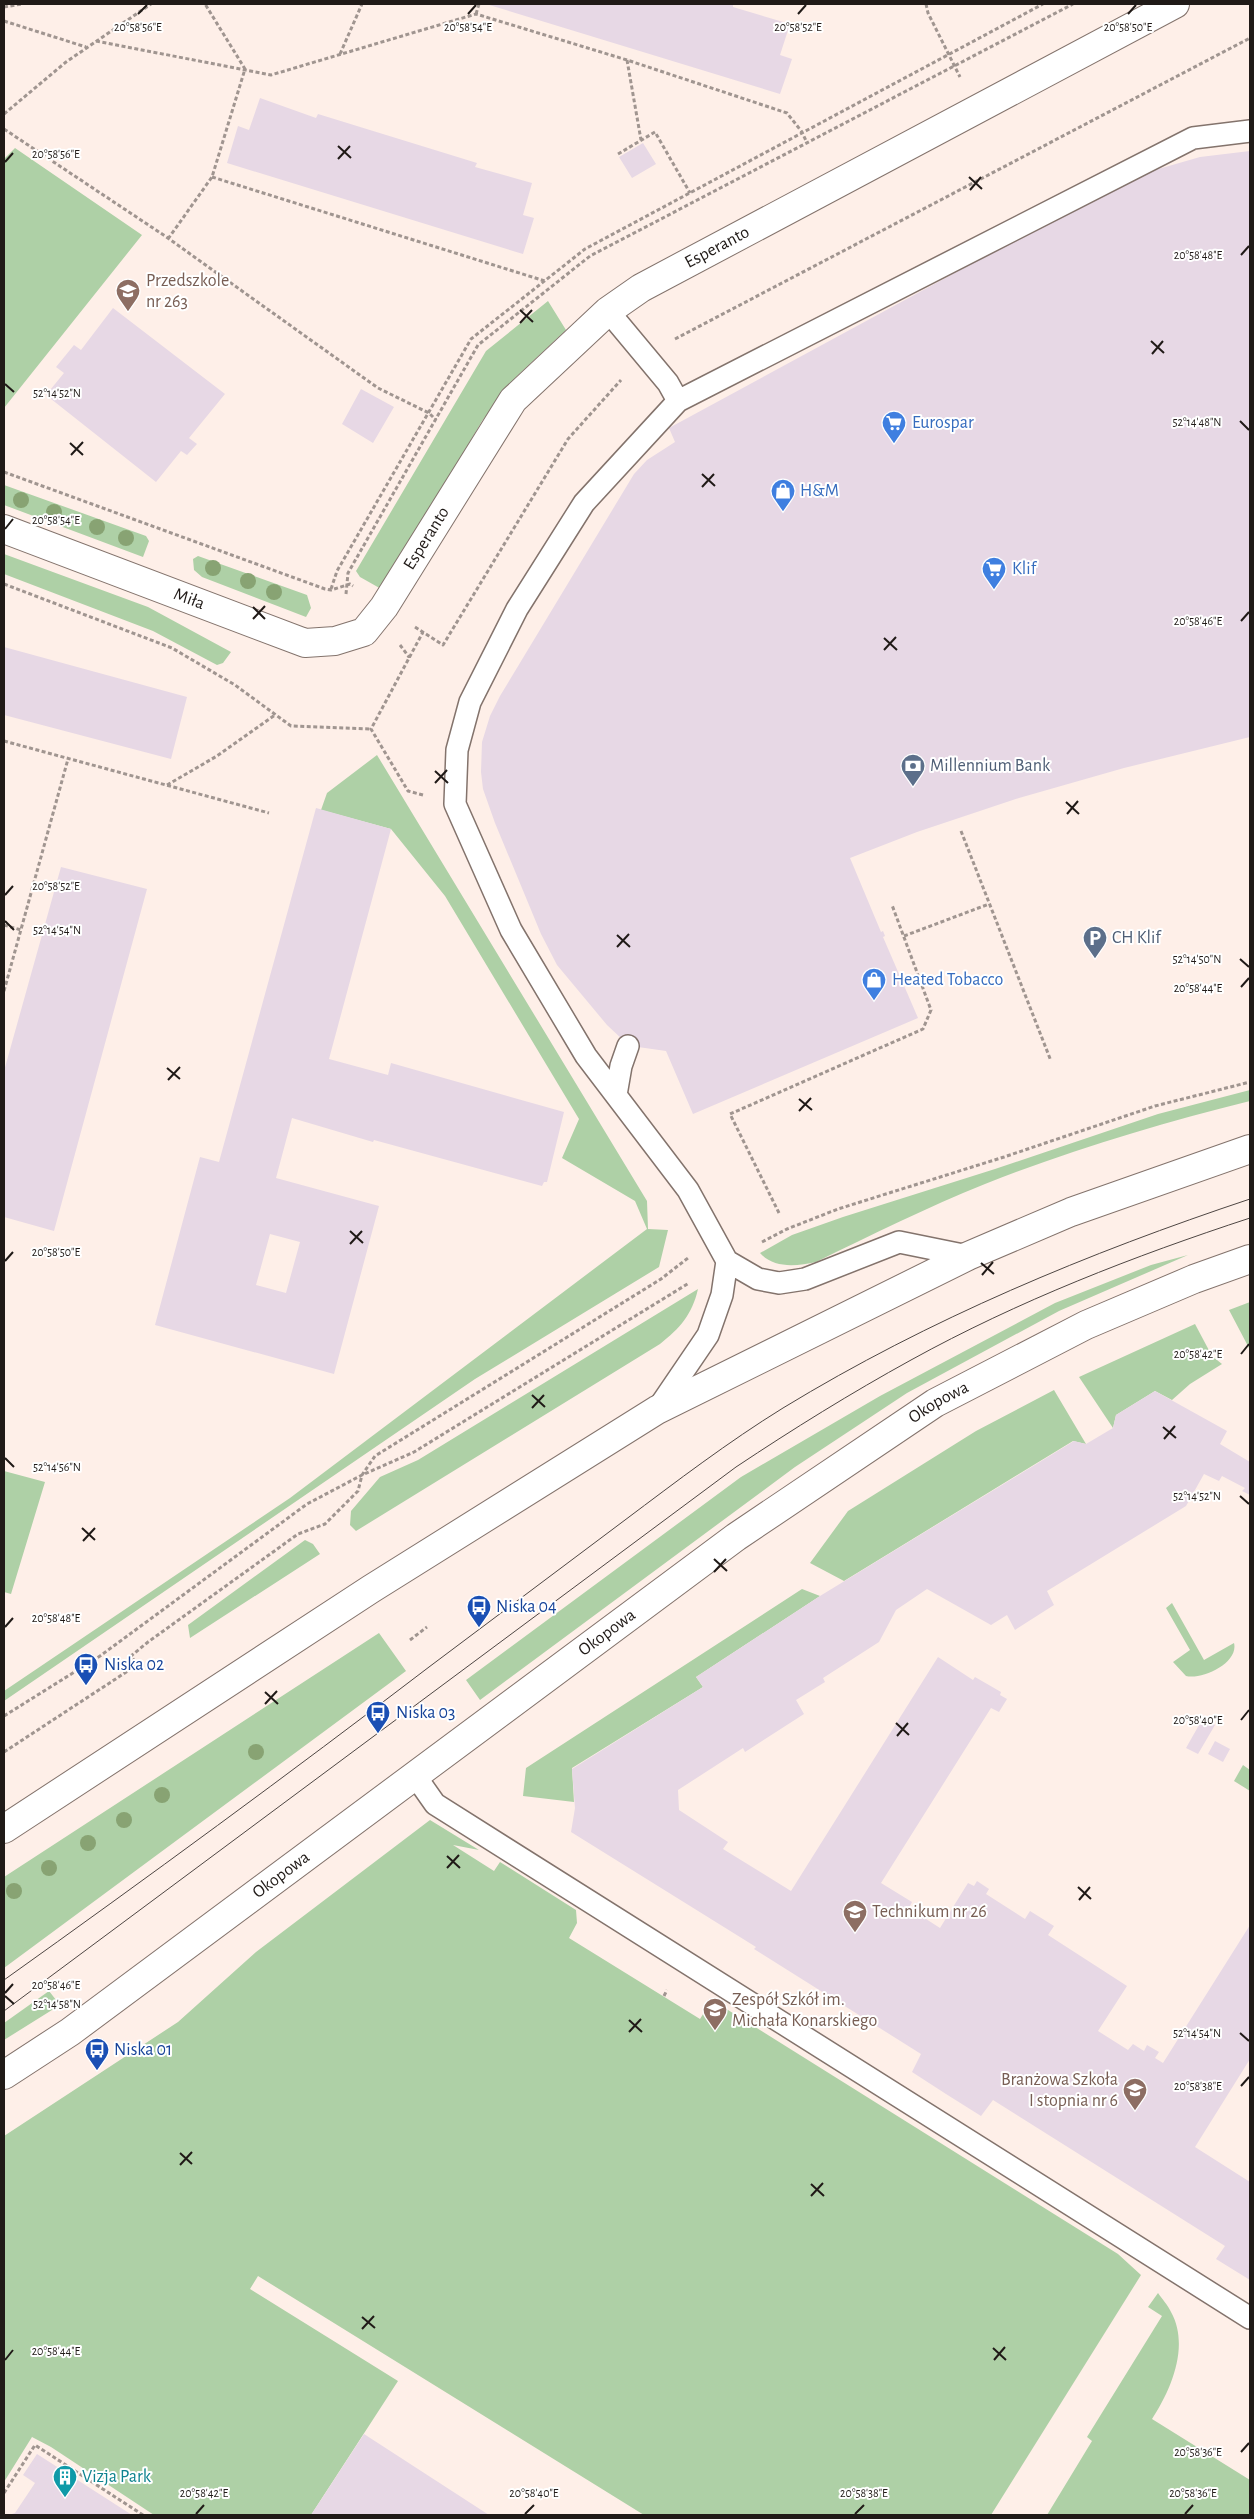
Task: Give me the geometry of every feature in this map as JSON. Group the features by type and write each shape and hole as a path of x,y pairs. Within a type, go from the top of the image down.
{"main road":[{"name":"Esperanto","path":"373,623 513,400 608,310 642,288 1176,4"},
{"name":"Miła","path":"4,529 304,643 342,639 364,632 373,623"},
{"path":"4,1830 371,1589 657,1410 968,1256 1072,1212 1250,1149"},
{"name":"Okopowa","path":"4,2075 70,2032 416,1777 736,1537 935,1403 1094,1321 1186,1282 1250,1259"}],"lane":[{"path":"968,1256 899,1242 805,1279 779,1284 758,1279 727,1261 688,1190 586,1056 511,930 455,804 457,750 470,702 517,609 584,503 678,401 1193,138 1250,131"},
{"path":"608,310 668,383 678,401"},
{"path":"616,1095 621,1066 628,1046"},
{"path":"657,1410 708,1336 722,1295 727,1261"},
{"path":"416,1777 435,1804 1250,2318"}],"path":[{"path":"4,7 22,4"},
{"path":"4,114 39,83 87,47 151,4"},
{"path":"168,239 212,177 245,69 205,4"},
{"path":"339,55 362,4"},
{"path":"476,14 479,4"},
{"path":"926,4 928,13 948,55 978,108"},
{"path":"4,472 331,590 337,571 471,339 585,249 1043,4"},
{"path":"96,41 272,75 476,14 627,60 786,113 802,132 807,143"},
{"path":"4,21 87,47"},
{"path":"627,60 641,140"},
{"path":"4,129 168,239 378,388 429,413 437,420"},
{"path":"618,154 655,132 690,193"},
{"path":"212,177 545,281"},
{"path":"4,584 172,648 235,684 275,716 291,726 370,729"},
{"path":"370,729 423,632"},
{"path":"167,785 216,756 275,716"},
{"path":"370,729 408,791 455,804"},
{"path":"4,741 269,812"},
{"path":"4,991 68,758"},
{"path":"961,831 1051,1061"},
{"path":"904,936 989,904"},
{"path":"779,1213 730,1114 923,1029 931,1010 892,905"},
{"path":"4,925 21,930"},
{"path":"757,1244 787,1229 838,1209 1004,1157 1155,1106 1250,1082"},
{"path":"4,1752 137,1665 131,1656 148,1642 298,1534 326,1524 358,1491 362,1475 375,1456 661,1279 691,1256"},
{"path":"4,1716 100,1656 307,1504 362,1475 414,1452 693,1281"},
{"path":"410,1640 427,1628"},
{"path":"4,2493 35,2445 142,2515"}],"green space":[{"path":"15,148 142,235 4,408 4,159"},
{"path":"548,301 566,330 516,377 482,421 383,590 360,577 356,571 486,351"},
{"path":"4,485 146,536 149,541 143,557 4,505"},
{"path":"4,554 148,607 231,652 223,663 217,665 153,631 4,574"},
{"path":"198,556 307,595 311,608 306,617 202,577 194,570 193,559"},
{"path":"377,755 647,1201 648,1229 668,1230 659,1267 475,1379 4,1701 4,1691 290,1498 647,1229 635,1201 562,1158 579,1119 445,896 391,829 321,810 327,793"},
{"path":"1250,1090 1250,1101 1116,1138 985,1184 816,1262 801,1265 779,1264 772,1262 760,1253 792,1235 843,1217 995,1169 1158,1114"},
{"path":"1188,1255 1059,1311 907,1393 795,1467 480,1700 466,1680 741,1477 880,1396 1055,1303 1151,1265"},
{"path":"698,1289 689,1314 674,1332 660,1344 356,1531 350,1525 351,1511 380,1477 418,1460"},
{"path":"1250,1302 1250,1347 1249,1348 1229,1310"},
{"path":"1195,1324 1212,1356 1222,1364 1190,1384 1172,1400 1155,1391 1116,1415 1113,1428 1079,1377"},
{"path":"1054,1390 1086,1444 1073,1441 844,1581 810,1563 848,1511 976,1431"},
{"path":"4,1471 45,1482 11,1594 4,1592"},
{"path":"305,1540 313,1544 320,1554 190,1638 188,1625"},
{"path":"802,1589 820,1596 696,1677 703,1687 572,1768 574,1802 523,1796 526,1768"},
{"path":"1172,1603 1204,1660 1234,1643 1231,1657 1225,1663 1210,1673 1193,1677 1186,1676 1173,1662 1190,1650 1166,1608"},
{"path":"379,1633 406,1671 4,1968 4,1877"},
{"path":"1243,1765 1250,1770 1250,1791 1234,1781"},
{"path":"430,1820 479,1850 453,1845 494,1871 500,1862 576,1910 577,1923 569,1938 700,2019 712,2000 1118,2254 1141,2275 991,2515 644,2515 258,2276 250,2289 398,2381 311,2515 154,2515 51,2447 32,2437 4,2482 4,2136 178,2022 256,1952"},
{"path":"49,1991 60,2005 4,2040 4,2023"},
{"path":"1158,2293 1170,2309 1179,2339 1176,2367 1166,2395 1152,2419 1250,2480 1250,2515 1047,2515 1092,2441 1087,2437 1162,2316 1148,2307"}],"building":[{"path":"486,4 733,4 733,7 790,24 780,55 792,59 780,94"},
{"path":"260,98 316,118 318,114 477,163 475,167 532,183 523,215 534,218 523,254 227,163 238,126 249,130"},
{"path":"643,143 656,164 632,178 619,157"},
{"name":"Klif","path":"1250,151 1250,737 1124,768 1019,798 917,832 850,858 881,932 883,931 885,936 883,937 918,1018 693,1114 666,1051 638,1047 623,1040 607,1025 557,965 541,934 483,789 481,772 482,742 490,716 500,696 634,474 647,460 675,442 669,428 1045,224 1148,172 1200,157"},
{"path":"113,308 225,394 189,438 197,444 187,455 181,451 156,482 46,395 64,373 56,367 74,345 81,350"},
{"path":"361,389 394,407 373,443 342,424"},
{"path":"4,647 187,697 171,759 4,715"},
{"path":"316,808 391,829 329,1059 388,1075 391,1063 564,1112 547,1182 544,1182 542,1186 374,1140 373,1142 292,1118 276,1178 379,1206 334,1374 155,1325 200,1157 219,1162","holes":["270,1234 300,1242 286,1293 256,1285"]},
{"path":"61,867 147,889 54,1231 4,1217 4,1071"},
{"path":"1155,1391 1227,1431 1220,1444 1250,1462 1250,1495 1242,1491 1245,1488 1222,1476 1219,1481 1204,1474 1186,1506 1047,1591 1054,1605 1015,1630 1007,1615 991,1625 927,1589 896,1610 879,1642 823,1678 825,1682 796,1700 804,1714 745,1752 743,1748 678,1790 679,1810 728,1842 723,1849 791,1891 938,1657 973,1680 975,1677 1001,1692 1000,1695 1007,1699 999,1712 991,1708 881,1883 912,1902 909,1908 940,1928 968,1883 974,1886 977,1881 989,1889 986,1894 1025,1919 1030,1911 1054,1926 1048,1935 1127,1986 1098,2031 1128,2050 1133,2044 1144,2051 1147,2045 1159,2052 1155,2058 1163,2063 1250,1925 1250,2059 1195,2147 1250,2182 1250,2280 1216,2259 1225,2246 993,2100 981,2116 946,2094 912,2072 921,2054 754,1949 756,1947 571,1832 575,1808 572,1769 703,1687 696,1677 820,1596 1074,1441 1086,1444 1113,1428 1116,1415"},
{"path":"1203,1718 1215,1725 1198,1754 1186,1748"},
{"path":"1215,1741 1230,1749 1223,1762 1208,1754"},
{"path":"364,2434 489,2515 311,2515"},
{"name":"Vizja Park","path":"37,2454 132,2515 9,2515 15,2513 35,2483 23,2475"}],"tram line":[{"path":"4,1980 271,1786 683,1476 742,1434 783,1408 895,1345 1011,1290 1129,1242 1250,1199"},
{"path":"4,2011 736,1467 779,1439 844,1398 993,1318 1120,1264 1250,1218"}],"place":[{"name":"Przedszkole nr 263","path":"128,312"},
{"name":"Eurospar","path":"894,444"},
{"name":"H&M","path":"783,512"},
{"name":"Klif","path":"994,590"},
{"name":"Millennium Bank","path":"913,787"},
{"name":"CH Klif","path":"1095,959"},
{"name":"Heated Tobacco","path":"874,1001"},
{"name":"Niska 04","path":"479,1628"},
{"name":"Niska 02","path":"86,1686"},
{"name":"Niska 03","path":"378,1734"},
{"name":"Technikum nr 26","path":"855,1933"},
{"name":"Zespół Szkół im. Michała Konarskiego","path":"715,2031"},
{"name":"Niska 01","path":"97,2071"},
{"name":"Branżowa Szkoła I stopnia nr 6","path":"1135,2111"},
{"name":"Vizja Park","path":"65,2498"}]}
